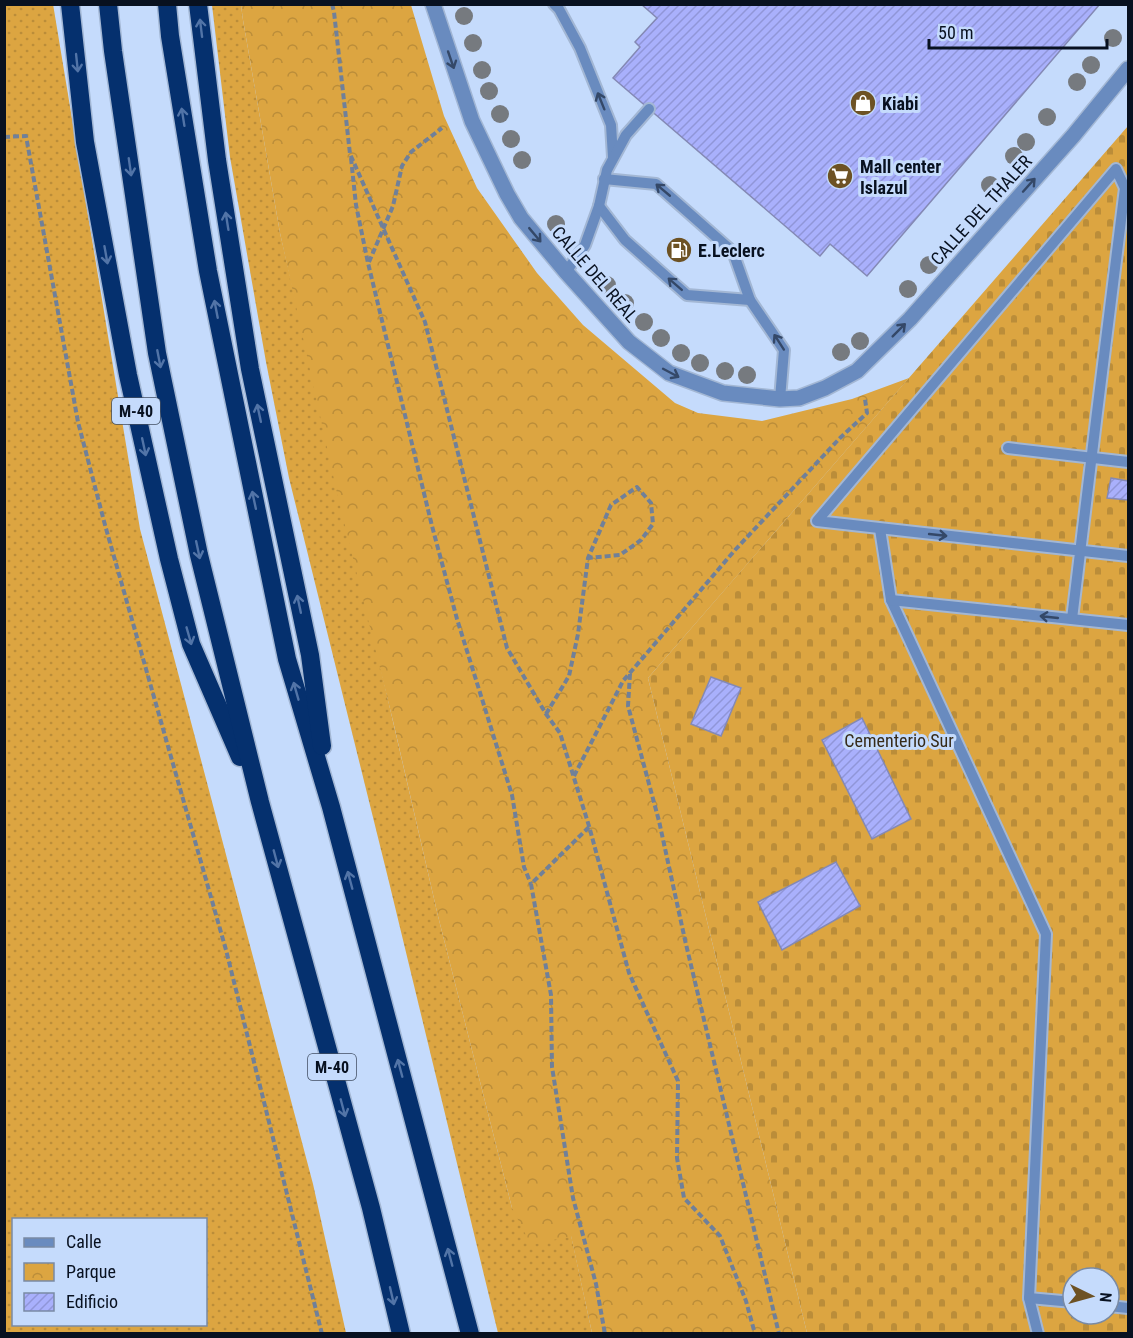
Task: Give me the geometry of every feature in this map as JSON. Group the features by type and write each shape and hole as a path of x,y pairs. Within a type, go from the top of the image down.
{"highway":[{"name":"M-40","path":"70,4 86,142 128,375 169,559 191,644 260,802"},
{"name":"M-40","path":"108,4 112,51 158,353 199,555 260,802 371,1208 401,1334"},
{"path":"167,4 170,36 208,271 287,659 331,807 470,1334"},
{"path":"198,4 217,160 248,357 310,656 331,807"}],"street":[{"name":"CALLE DEL REAL","path":"433,4 472,121 507,194 521,218 629,342 669,373 723,393 780,399 799,398 825,388 857,371"},
{"name":"CALLE DEL THALER","path":"857,371 910,319 1073,136 1128,69"}],"lane":[{"path":"554,4 580,48 610,125 613,157"},
{"path":"566,272 585,244 599,206 604,179 613,157 626,135 649,109"},
{"path":"1072,619 1080,551 1091,458 1125,188 1116,169 817,521 880,529 1080,551 1128,556"},
{"path":"604,179 657,184 733,252 750,300 784,350 780,399"},
{"path":"599,206 625,240 687,295 750,300"},
{"path":"1008,447 1128,462"},
{"path":"880,529 891,600 1046,934 1029,1298 1038,1334"},
{"path":"891,600 1128,625"},
{"path":"1029,1298 1061,1301"}],"path":[{"path":"332,4 356,205 368,263 432,526 457,619 512,795 524,867 531,884 551,995 552,1067 573,1198 596,1284 605,1334"},
{"path":"368,263 393,206 402,166 411,152 442,128"},
{"path":"4,137 26,136 78,422 105,525 226,950 322,1334"},
{"path":"350,154 425,322 507,648 560,734 589,826 628,973 678,1081 676,1158 684,1198 720,1236 746,1301 754,1334"},
{"path":"573,777 623,681 735,550 840,438 867,413 865,399"},
{"path":"546,714 569,676 578,634 588,558 611,505 638,487 651,502 653,524 641,540 620,555 588,558"},
{"path":"630,674 628,706 659,821 779,1334"},
{"path":"531,884 589,826"}],"green space":[{"path":"53,4 140,529 313,1184 346,1333 5,1334 4,5"},
{"path":"212,5 241,5 280,233 438,916 512,1208 571,1235 592,1333 498,1333 289,478 230,157"},
{"path":"241,5 411,5 444,116 477,188 537,273 583,325 675,403 698,413 762,421 852,399 909,378 648,678 807,1333 592,1333 571,1236 531,1245 512,1208 438,916 337,493 280,233"},
{"name":"Cementerio Sur","path":"1128,126 1128,1333 807,1333 648,678"}],"building":[{"name":"Mall center Islazul","path":"641,4 1100,4 867,276 830,244 820,256 613,78 640,47 635,42 657,18"},
{"path":"1111,478 1128,481 1128,500 1107,498"},
{"path":"711,677 741,688 721,736 691,724"},
{"path":"862,718 911,819 872,839 822,740"},
{"path":"836,862 860,906 782,950 758,902"}],"place":[{"name":"Kiabi","path":"863,103"},
{"name":"Mall center Islazul","path":"840,176"},
{"name":"E.Leclerc","path":"679,250"}]}
